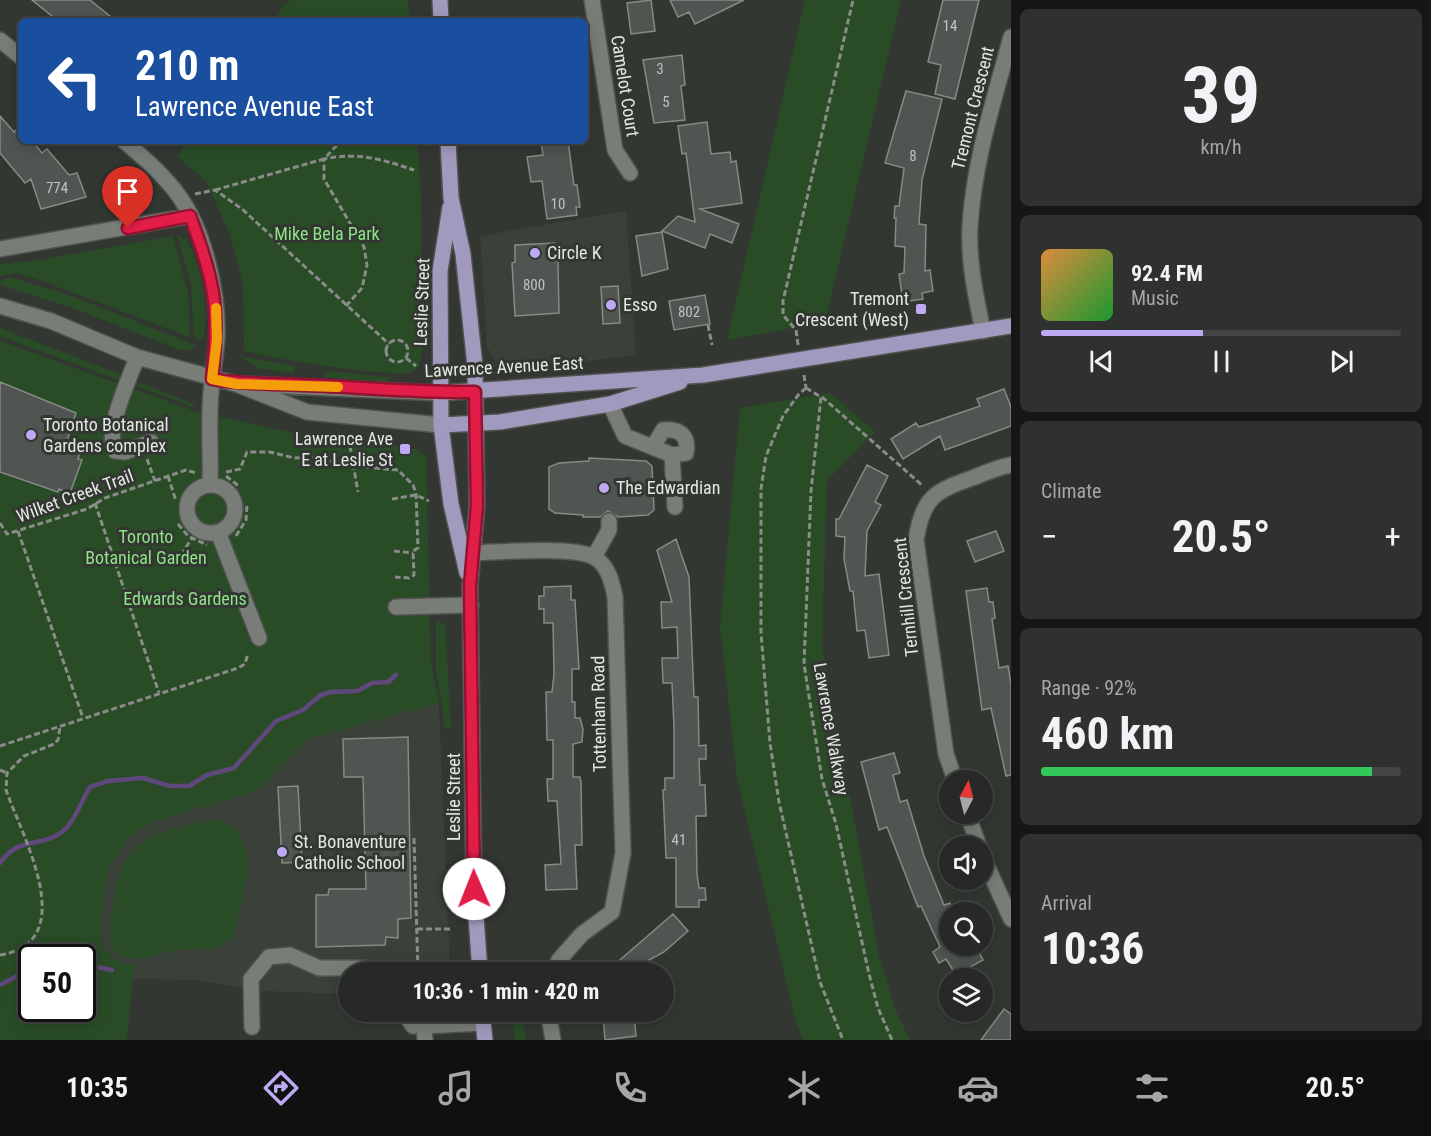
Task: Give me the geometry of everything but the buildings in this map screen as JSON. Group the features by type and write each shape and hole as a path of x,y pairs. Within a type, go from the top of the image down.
{"main road":[{"path":"440,0 441,18"},
{"name":"Leslie Street","path":"447,144 451,198 463,254 475,392 477,505 470,586 474,889 479,962"},
{"name":"Leslie Street","path":"451,198 440,271 441,425 451,504 470,586"},
{"name":"Lawrence Avenue East","path":"440,393 703,375 1011,326"},
{"name":"Lawrence Avenue East","path":"441,425 476,424 610,404 703,375"},
{"path":"483,1022 485,1040"}],"street":[{"name":"Camelot Court","path":"592,0 615,150 630,173"},
{"name":"Tremont Crescent","path":"983,331 972,261 970,228 976,166 1011,37"},
{"path":"0,40 18,55"},
{"path":"128,144 154,166 180,197 190,216 210,269 216,302 217,339 212,379 210,484"},
{"path":"0,249 190,216"},
{"name":"Lawrence Avenue East","path":"0,306 51,321 137,357 236,384 307,412 441,425"},
{"path":"137,357 114,422 112,441 117,452 147,444"},
{"name":"Lawrence Avenue East","path":"236,384 304,385 440,393"},
{"path":"610,404 625,436 672,455 686,453 688,445 684,435 674,429 663,430 653,447"},
{"path":"672,455 675,507"},
{"path":"933,496 947,487 1011,465"},
{"path":"210,484 230,494 235,508 231,523 218,532 203,532 197,529 191,523 187,509 193,492 210,484"},
{"name":"Ternhill Crescent","path":"933,496 920,515 916,540 945,754 951,770"},
{"path":"473,552 576,552 594,557 609,530 609,521"},
{"path":"218,532 259,638"},
{"name":"Tottenham Road","path":"558,962 582,934 612,912 623,853 615,597 611,577 594,557"},
{"path":"396,607 471,605"},
{"path":"993,879 1011,919"},
{"path":"252,1027 251,979 269,957 290,955 319,968 338,968"},
{"path":"410,1022 413,1026"},
{"path":"425,1040 424,1026 450,1022"},
{"path":"550,1022 552,1040"}],"path":[{"path":"798,340 796,330 785,320 782,310 853,0"},
{"path":"338,144 324,159 324,179 364,247 367,266 362,288 346,306"},
{"path":"194,194 350,154 382,160 414,170"},
{"path":"216,190 242,209 389,344"},
{"path":"708,324 712,345"},
{"path":"394,340 404,342 408,348 405,358 399,361 389,358 386,351 389,344 394,340"},
{"path":"405,358 416,366"},
{"path":"804,379 806,388 821,397 933,496"},
{"path":"806,388 793,401 772,438 761,489 761,633 772,755 779,802 820,982 843,1040"},
{"name":"Lawrence Walkway","path":"821,397 811,491 804,664 822,779 836,824 878,1008 892,1040"},
{"path":"351,437 350,446 358,492"},
{"path":"147,444 155,481"},
{"path":"240,487 222,474 240,469 247,452 270,452 294,458 320,457 342,465 398,470 413,486 419,531 418,548 413,553 414,575 409,578 395,577"},
{"name":"Wilket Creek Trail","path":"0,523 8,534 87,509 95,503 186,470 198,474"},
{"path":"168,476 177,501"},
{"path":"392,499 416,495 429,501"},
{"path":"95,503 159,693"},
{"path":"234,537 246,520 247,505"},
{"path":"178,524 192,538 211,547"},
{"path":"18,531 83,718"},
{"path":"181,555 192,538"},
{"path":"394,551 413,553"},
{"path":"0,746 238,668 245,664 248,653"},
{"path":"0,955 16,951 37,933 44,915 41,889 5,783 7,773 24,756 54,744 58,740 60,727"},
{"path":"0,770 7,773"},
{"path":"414,838 418,962"},
{"path":"417,929 450,929"}],"shaded area":[{"path":"626,211 636,355 515,371 498,364 487,347 480,236"},
{"name":"St. Bonaventure Catholic School","path":"439,703 450,962 338,962 338,994 261,991 197,980 132,979 133,965 122,963 104,950 101,924 108,869 130,836 155,821 259,790 307,739"}],"green space":[{"path":"292,0 408,0 410,18 274,18 287,2"},
{"path":"805,0 901,0 825,322 727,340"},
{"name":"Mike Bela Park","path":"185,144 417,144 421,196 422,353 418,367 408,374 366,371 305,363 244,351 243,284 230,235 206,181 178,157"},
{"path":"177,235 187,240 197,263 205,303 205,328 202,340 194,339 191,283"},
{"path":"173,236 188,293 190,337 17,273 0,276 0,264 34,261"},
{"path":"10,277 72,296 197,346 187,351 178,349 70,307 0,285 0,281"},
{"path":"0,328 118,373 123,382 0,336"},
{"name":"Edwards Gardens","path":"0,341 197,412 305,435 418,449 426,456 431,662 439,703 307,739 259,790 155,821 130,836 108,869 101,920 104,950 122,963 134,965 127,1040 0,1040"},
{"path":"239,356 295,366 294,373 257,368"},
{"path":"326,371 388,377 388,383 323,377"},
{"path":"144,384 196,405 194,407 135,386"},
{"path":"830,393 875,432 827,480 822,644 879,956 895,1009 910,1040 804,1040 797,1026 737,778 720,626 740,408"},
{"path":"436,621 445,624 451,728 445,728 436,670"},
{"path":"216,820 232,826 241,837 246,852 245,888 233,937 218,948 176,950 141,959 124,957 114,951 110,928 113,905 125,864 134,851 146,841 160,834 176,828"},
{"path":"513,1022 523,1022 526,1040 516,1040"}],"waterway":[{"path":"0,863 14,849 54,837 67,828 90,787 108,781 143,778 170,786 189,786 207,775 234,768 276,721 303,710 321,695 331,692 357,691 372,683 388,682 396,675"},
{"path":"96,967 112,970"},
{"path":"0,985 18,975"}],"slow traffic":[{"path":"216,308 217,339 212,379 236,384 338,387"}],"place":[{"name":"Circle K","path":"535,253"},
{"name":"Esso","path":"611,305"},
{"name":"Tremont Crescent (West)","path":"921,309"},
{"name":"Toronto Botanical Gardens complex","path":"31,435"},
{"name":"Lawrence Ave E at Leslie St","path":"405,449"},
{"name":"The Edwardian","path":"604,488"},
{"name":"St. Bonaventure Catholic School","path":"282,852"}],"route":[{"path":"128,228 190,216 210,269 216,302 217,339 212,379 236,384 304,385 440,393 475,392 477,505 470,586 474,889"}],"park label":[{"name":"Toronto Botanical Garden","path":"146,547"}]}
